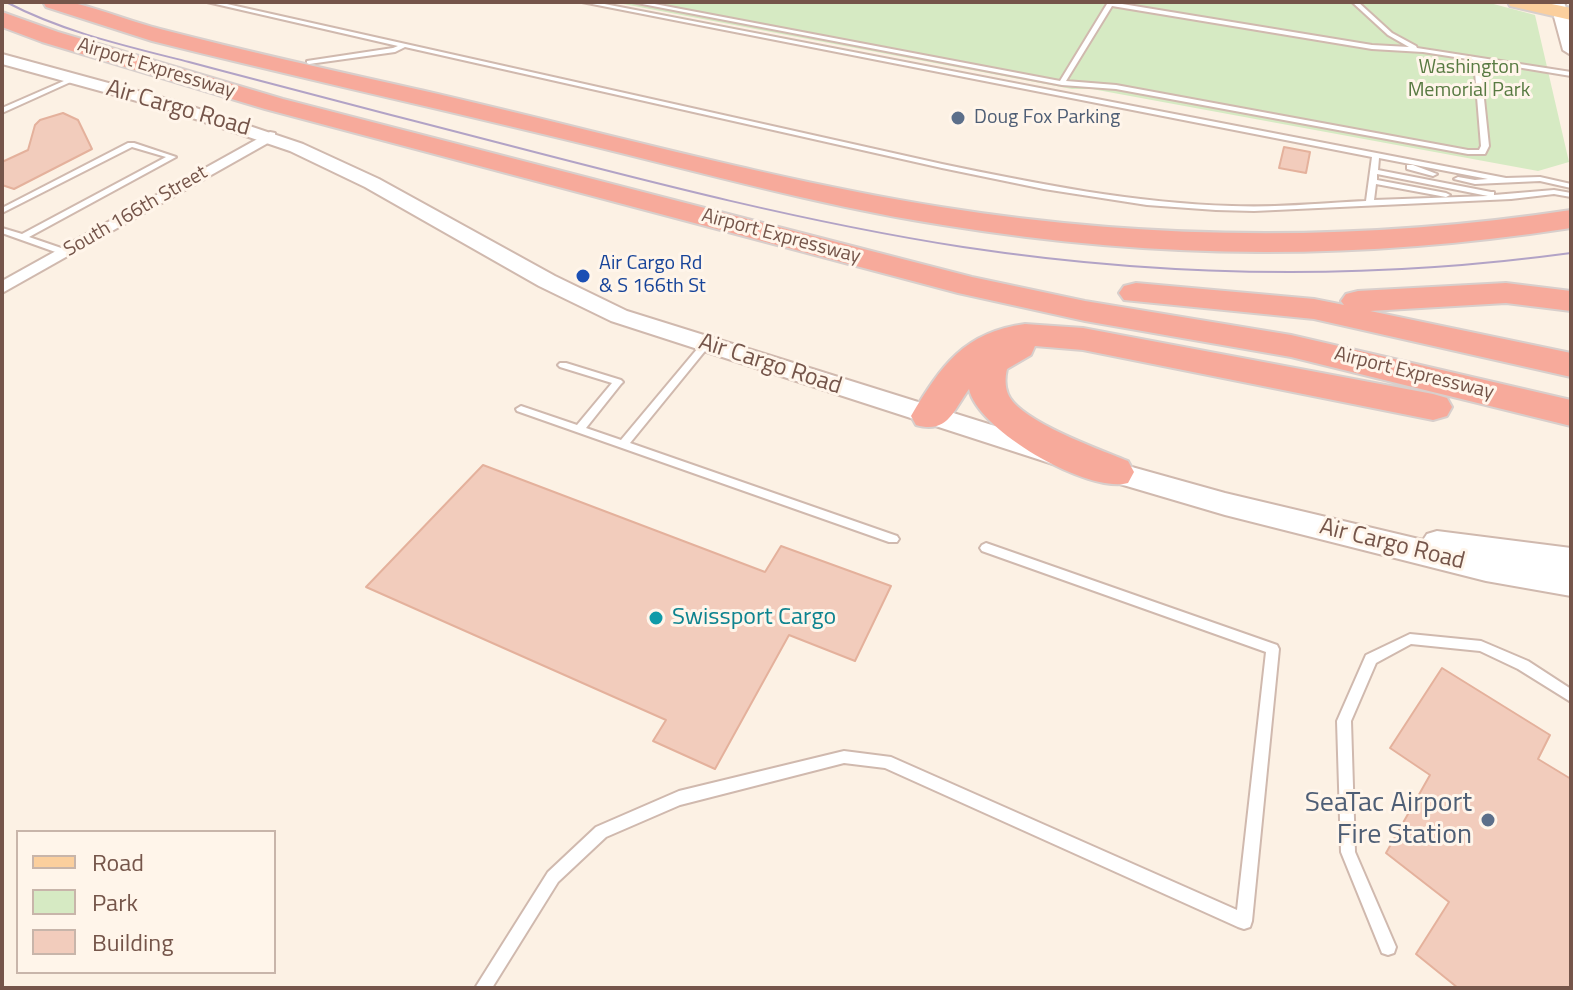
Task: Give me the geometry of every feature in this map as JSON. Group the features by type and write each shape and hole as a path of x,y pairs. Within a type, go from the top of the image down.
{"highway":[{"name":"Airport Expressway","path":"54,2 126,28 376,89 506,117 825,195 954,218 1168,240 1306,243 1444,236 1558,221"},
{"path":"92,2 134,18 390,82 506,117"},
{"name":"Airport Expressway","path":"2,19 50,37 274,104 970,286 1085,311 1306,349 1571,413"},
{"path":"2,34 93,64 274,104"},
{"path":"547,173 626,185 975,270 1090,288 1340,314 1569,364"},
{"path":"1317,302 1497,293 1571,301"},
{"path":"1185,297 1410,307 1513,301 1571,311"},
{"path":"930,416 977,352 1004,337 1051,335 1359,391 1571,437"},
{"path":"1113,472 1009,420 988,396 989,368 1009,350 1031,344 1157,353"}],"main road":[{"path":"1517,2 1563,7"}],"street":[{"path":"1563,7 1571,50"},
{"name":"Air Cargo Road","path":"2,59 270,136 339,166 576,298 619,316 930,416 1225,504 1486,569 1571,584"},
{"name":"South 166th Street","path":"2,288 270,136"},
{"path":"1367,537 1478,545 1571,560"}],"lane":[{"path":"210,2 942,166 1064,190 1216,208 1511,197 1554,192 1571,195"},
{"path":"585,2 1504,180"},
{"path":"635,2 1062,83 1116,87 1482,152 1485,146 1477,59"},
{"path":"1096,2 1372,47 1423,50 1571,74"},
{"path":"1355,2 1373,16 1390,36 1423,50"},
{"path":"1062,83 1110,4"},
{"path":"309,62 395,50 403,46"},
{"path":"2,111 73,79"},
{"path":"2,101 15,105"},
{"path":"2,211 131,145 172,157 21,238"},
{"path":"1370,203 1376,154"},
{"path":"1376,154 1433,172"},
{"path":"1373,176 1511,197"},
{"path":"1373,176 1488,198"},
{"path":"1373,176 1467,199"},
{"path":"1458,177 1475,182 1540,179 1571,186"},
{"path":"2,230 64,252"},
{"path":"623,444 706,344"},
{"path":"563,365 618,382 579,429"},
{"path":"521,409 893,539"},
{"path":"483,988 553,877 601,832 679,798 844,757 886,762 1244,921 1273,649 986,548"},
{"path":"1388,947 1348,852 1344,721 1371,659 1410,639 1481,646 1523,665 1571,696"}],"green space":[{"name":"Washington Memorial Park","path":"613,2 1486,2 1535,15 1569,162 1538,171 1092,89 1072,89"}],"building":[{"path":"63,113 78,120 92,149 14,189 2,185 2,162 28,150 35,125 40,120"},
{"path":"1284,147 1310,152 1306,173 1279,168"},
{"name":"Swissport Cargo","path":"483,465 765,572 781,546 891,586 855,661 789,635 715,769 653,741 666,720 366,587"},
{"name":"SeaTac Airport Fire Station","path":"1442,668 1550,735 1538,759 1571,779 1571,988 1458,988 1416,954 1449,902 1386,853 1430,775 1390,748"}],"tram line":[{"path":"6,2 50,22 118,44 604,170 747,205 963,247 1115,265 1267,272 1418,268 1571,253"}],"place":[{"name":"Doug Fox Parking","path":"958,118"},
{"name":"Air Cargo Rd & S 166th St","path":"583,276"},
{"name":"Swissport Cargo","path":"656,618"},
{"name":"SeaTac Airport Fire Station","path":"1488,820"}]}
